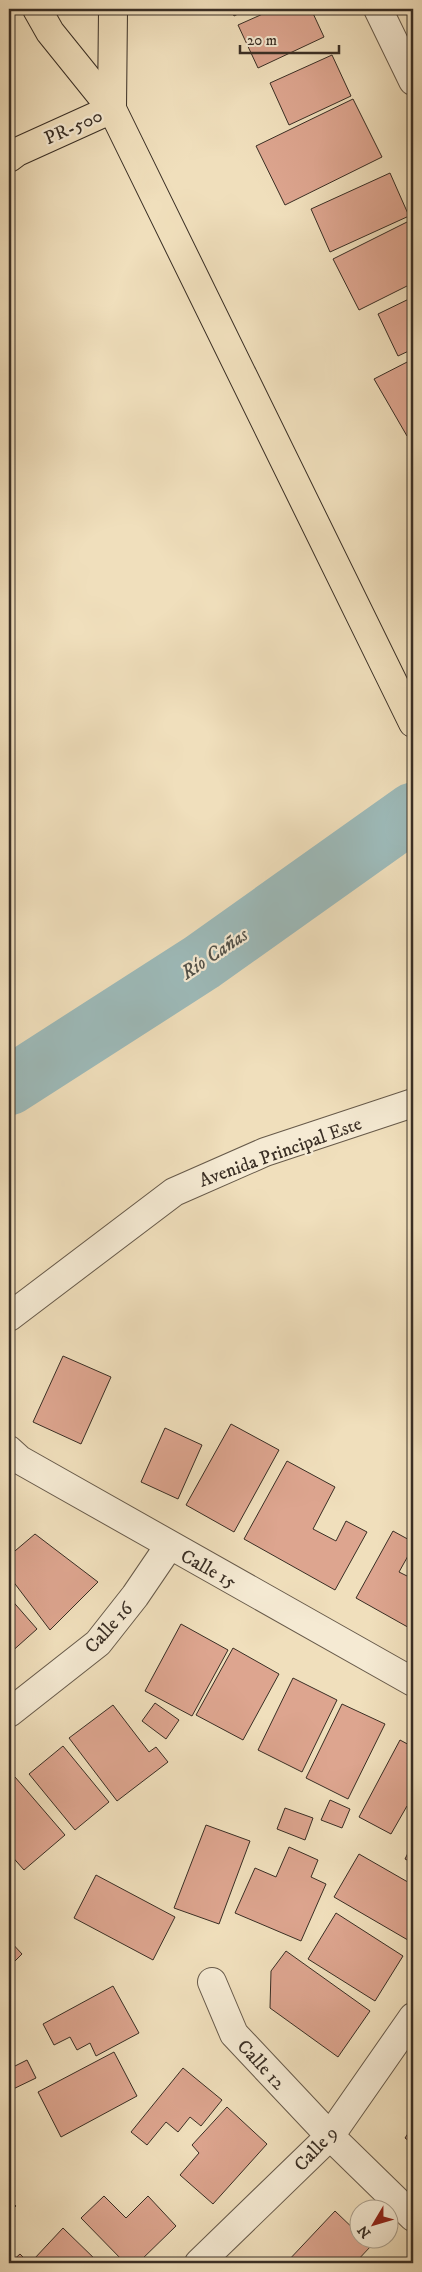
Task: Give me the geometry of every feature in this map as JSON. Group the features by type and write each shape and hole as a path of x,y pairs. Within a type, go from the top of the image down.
{"main road":[{"path":"37,9 50,32 112,109 374,640 413,723"},
{"path":"112,109 113,9"},
{"name":"PR-500","path":"9,158 17,152 112,109"}],"street":[{"path":"378,9 413,81"},
{"name":"Avenida Principal Este","path":"9,1317 174,1192 265,1152 413,1103"},
{"name":"Calle 15","path":"9,1450 20,1460 169,1546 413,1682"},
{"name":"Calle 16","path":"9,1712 98,1643 135,1596 169,1546"},
{"name":"Calle 12","path":"212,1982 234,2034 330,2136 413,2217"},
{"name":"Calle 9","path":"199,2263 330,2136 413,2017"}],"building":[{"path":"231,9 248,9 234,16"},
{"path":"274,9 311,9 324,37 258,68 238,25"},
{"path":"332,55 351,96 289,125 270,83"},
{"path":"353,99 382,157 285,205 256,146"},
{"path":"390,173 409,216 330,252 311,209"},
{"path":"413,219 413,283 359,310 333,259"},
{"path":"413,297 413,349 398,356 378,314"},
{"path":"413,359 413,433 407,436 374,379"},
{"path":"63,1356 111,1377 81,1444 33,1422"},
{"path":"231,1424 279,1450 234,1532 186,1505"},
{"path":"165,1428 202,1445 178,1499 141,1482"},
{"path":"287,1461 335,1487 313,1529 336,1541 346,1521 367,1532 335,1590 244,1539"},
{"path":"393,1531 413,1542 413,1547 399,1572 413,1579 413,1630 356,1598"},
{"path":"35,1534 98,1582 50,1630 9,1576 9,1556"},
{"path":"9,1597 37,1629 9,1654"},
{"path":"181,1624 228,1650 192,1716 145,1691"},
{"path":"233,1648 279,1674 243,1740 196,1715"},
{"path":"293,1678 337,1700 302,1772 258,1750"},
{"path":"155,1703 179,1720 166,1739 142,1721"},
{"path":"342,1704 385,1724 348,1799 306,1778"},
{"path":"113,1705 149,1752 156,1747 168,1762 117,1801 69,1738"},
{"path":"400,1740 413,1747 413,1810 407,1806 391,1834 359,1817"},
{"path":"63,1746 109,1802 75,1830 29,1774"},
{"path":"15,1777 65,1835 24,1870 9,1853 9,1783"},
{"path":"330,1800 350,1809 342,1828 321,1820"},
{"path":"285,1808 313,1818 305,1840 277,1829"},
{"path":"206,1825 250,1841 219,1924 174,1908"},
{"path":"413,1843 413,1863 405,1859"},
{"path":"289,1847 318,1860 311,1877 326,1884 301,1941 235,1913 255,1868 276,1877"},
{"path":"359,1854 413,1885 413,1943 334,1897"},
{"path":"96,1875 175,1917 153,1960 74,1918"},
{"path":"336,1913 403,1956 375,2001 308,1959"},
{"path":"9,1940 22,1954 9,1967"},
{"path":"286,1951 370,2011 338,2057 270,2008 271,1971"},
{"path":"113,1986 139,2033 96,2056 90,2043 77,2050 70,2037 54,2045 43,2024"},
{"path":"114,2052 137,2096 61,2137 38,2092"},
{"path":"27,2060 36,2078 9,2091 9,2069"},
{"path":"183,2068 222,2100 201,2126 190,2117 178,2132 166,2122 147,2145 131,2132"},
{"path":"227,2107 267,2144 213,2204 180,2175 199,2153 192,2145"},
{"path":"413,2126 413,2144 405,2138"},
{"path":"104,2196 126,2218 148,2196 176,2226 138,2263 125,2263 81,2218"},
{"path":"9,2199 16,2206 9,2213"},
{"path":"335,2211 350,2225 350,2250 367,2250 355,2263 286,2263"},
{"path":"63,2228 99,2263 38,2263 34,2259"},
{"path":"20,2254 29,2263 10,2263"}],"waterway":[{"name":"Río Cañas","path":"9,1086 202,962 413,812"}]}
